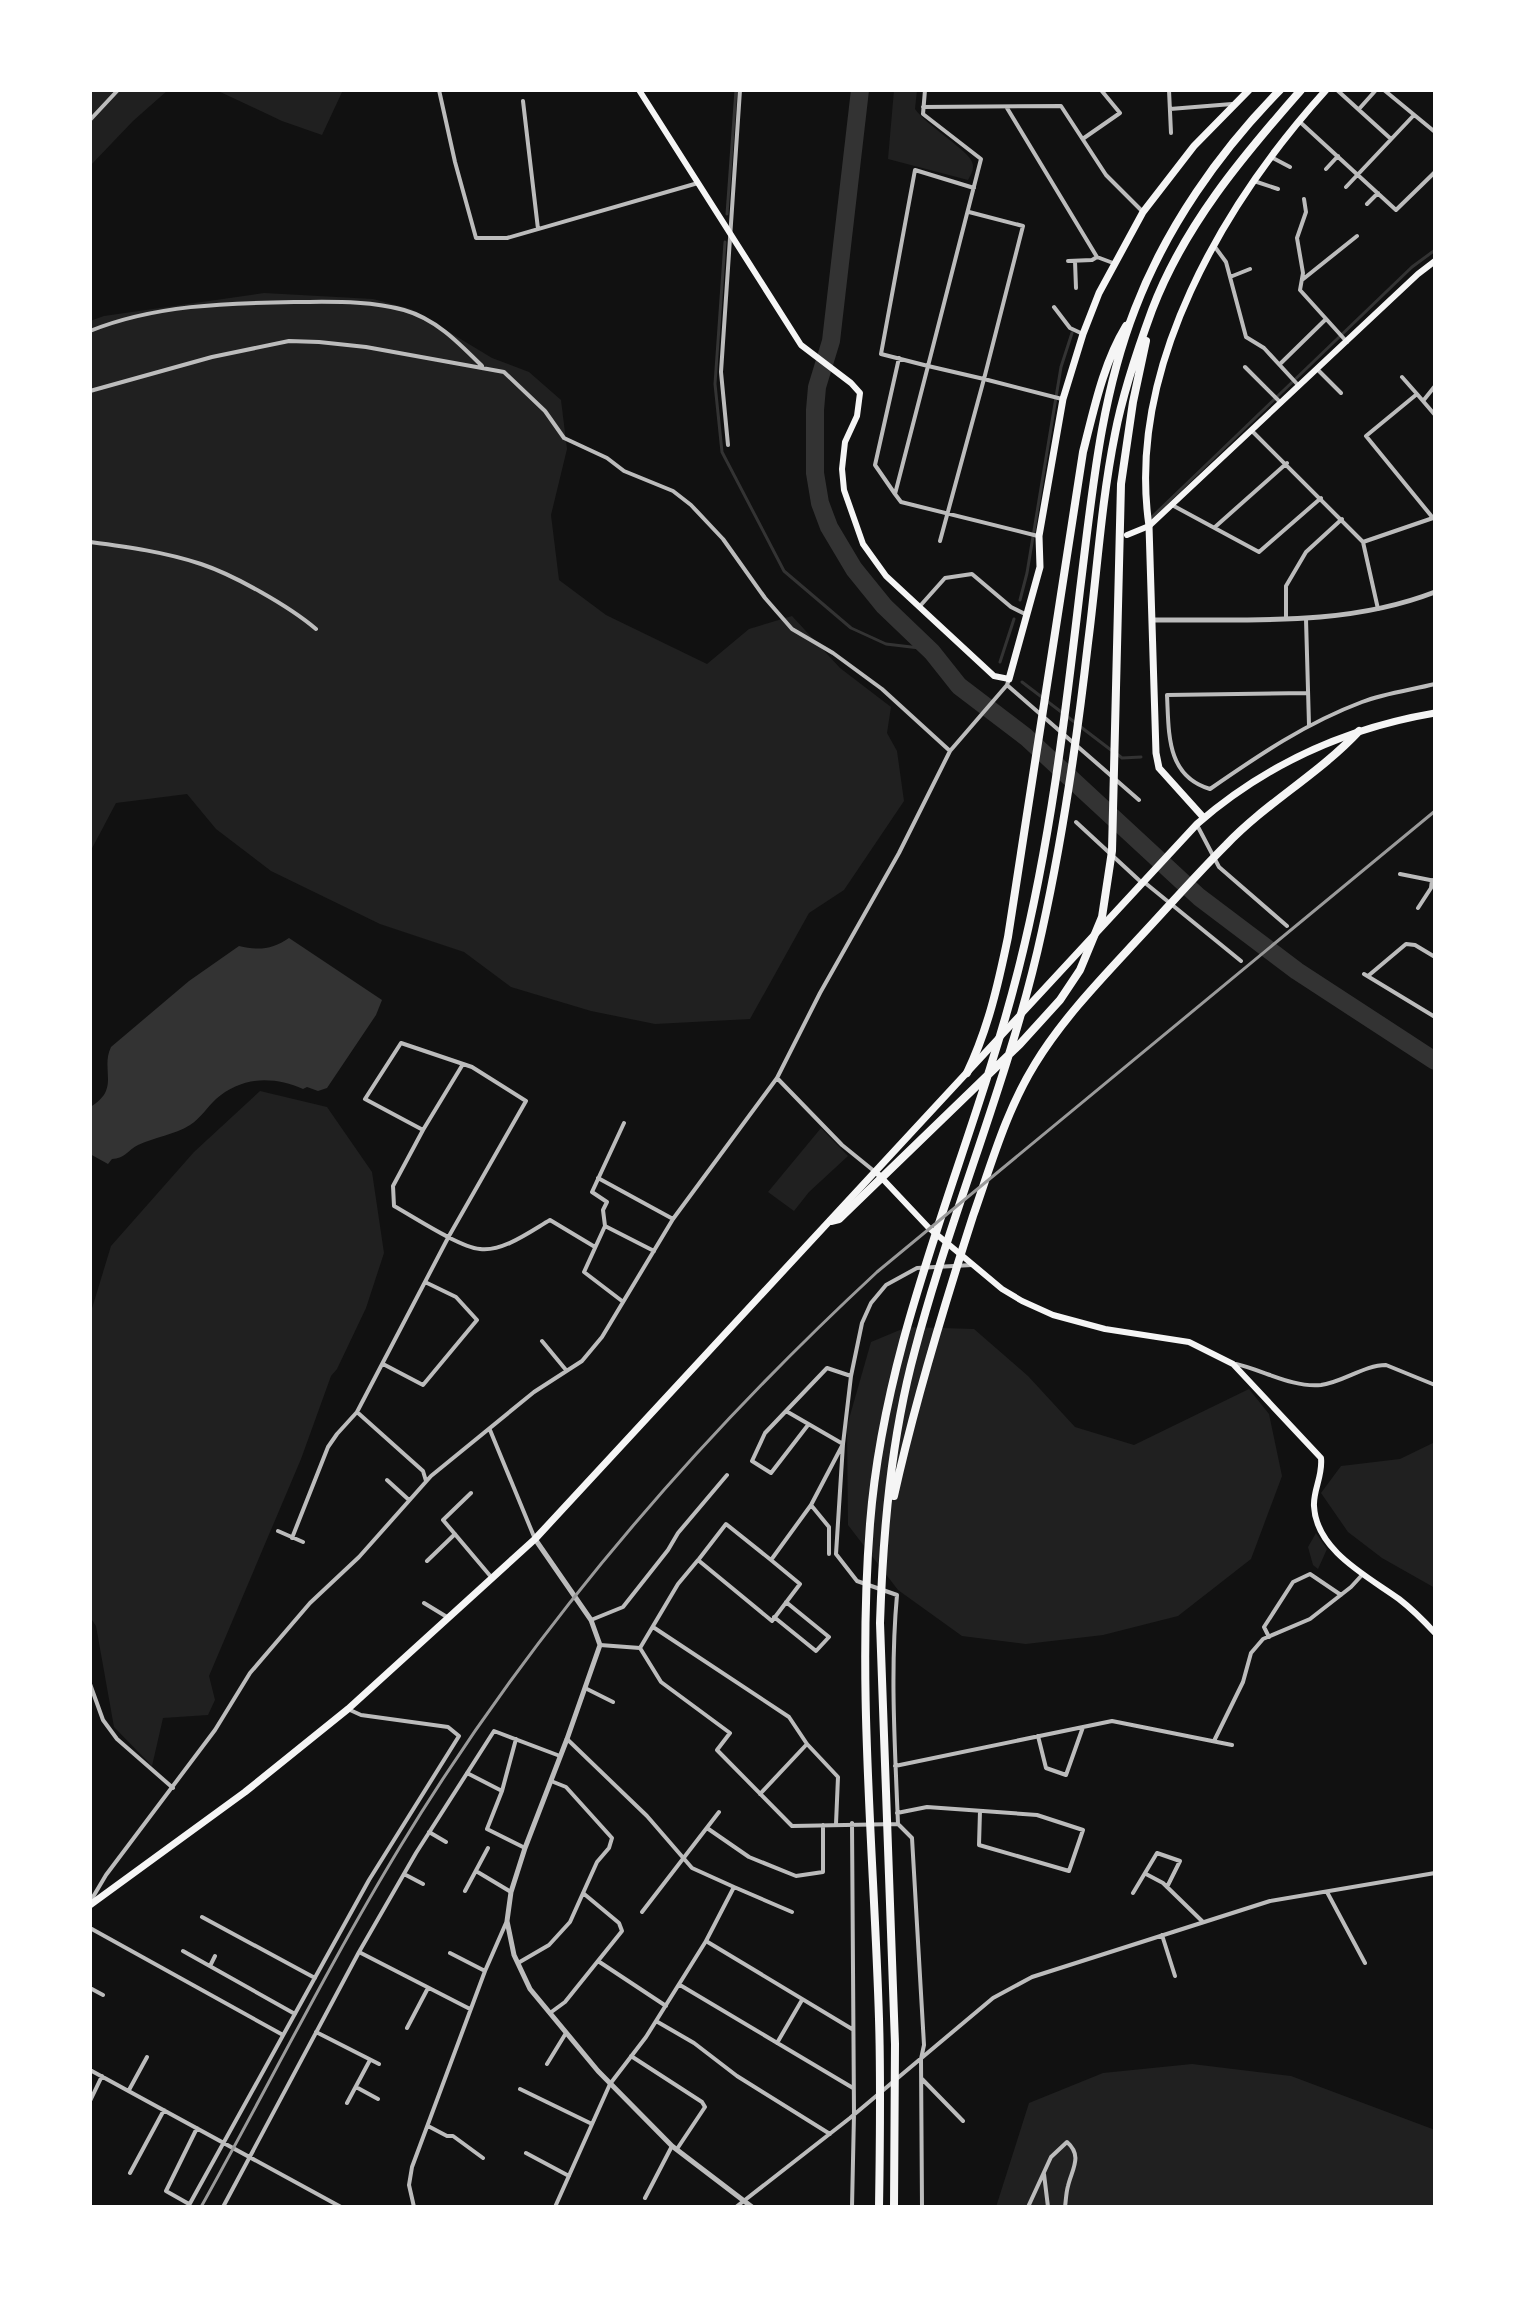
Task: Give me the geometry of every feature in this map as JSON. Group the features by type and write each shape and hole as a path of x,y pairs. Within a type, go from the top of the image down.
{"highway":[{"path":"1008,682 1024,613 1040,567 1037,536 1061,398 1083,334 1113,263 1143,212 1194,146 1249,90"},
{"path":"879,2207 880,2053 864,1641 875,1471 896,1363 918,1283 1018,973 1045,849 1067,702 1093,479 1110,388 1134,312 1157,259 1180,218 1220,159 1280,90"},
{"path":"894,2207 895,2044 880,1623 882,1554 903,1407 914,1352 933,1287 994,1104 1031,978 1067,805 1115,435 1131,369 1153,309 1182,247 1248,150 1301,90"},
{"path":"1200,821 1159,768 1156,753 1149,526 1145,497 1146,454 1152,410 1170,345 1212,245 1252,180 1326,90"},
{"path":"879,1176 1020,1044 1060,1000 1080,970 1102,917 1112,851 1121,484 1133,402 1153,309"},
{"path":"967,1073 983,1038 994,1002 1008,937 1083,452 1116,343 1134,312"},
{"path":"90,1904 245,1792 348,1709 535,1539 831,1221 839,1219 879,1176 967,1073 1200,821 1229,798 1285,763 1359,731 1435,713"},
{"path":"882,1554 911,1418 948,1293 1004,1126 1034,1065 1067,1018 1227,843 1282,795 1339,753 1359,731"}],"main road":[{"path":"639,90 801,345 860,393 857,416 845,442 842,469 844,490 863,544 886,576 994,676 1008,682"},
{"path":"1127,535 1149,526 1431,263"},
{"path":"1040,567 1051,568"},
{"path":"879,1176 929,1228 1002,1289 1053,1315 1105,1329 1189,1342 1233,1364 1321,1458 1323,1472 1314,1507 1318,1523 1336,1553 1398,1599 1435,1633"}],"street":[{"path":"90,120 118,90"},
{"path":"439,90 476,238 507,238 698,183"},
{"path":"728,445 721,372 740,90"},
{"path":"895,494 981,159 923,114 925,90"},
{"path":"1083,139 1120,113 1101,90"},
{"path":"1169,90 1171,133"},
{"path":"1337,90 1391,139"},
{"path":"1359,109 1376,90"},
{"path":"1384,90 1435,132"},
{"path":"523,101 538,229"},
{"path":"1170,109 1234,104"},
{"path":"923,107 1061,106 1106,175 1143,212"},
{"path":"1007,108 1097,257"},
{"path":"1346,187 1414,115"},
{"path":"1298,121 1396,210 1435,172"},
{"path":"1270,156 1290,167"},
{"path":"1326,169 1338,156"},
{"path":"974,188 915,170 881,354 1061,398"},
{"path":"1252,180 1278,189"},
{"path":"1367,204 1378,193"},
{"path":"1304,199 1306,212 1297,238 1302,263 1300,290 1347,342"},
{"path":"940,541 1023,226 969,212"},
{"path":"1302,280 1357,236"},
{"path":"1212,245 1226,262 1243,332 1280,364 1298,385"},
{"path":"1068,261 1097,257 1113,263"},
{"path":"1075,261 1076,288"},
{"path":"1431,263 1435,274"},
{"path":"1230,277 1250,269"},
{"path":"90,331 153,313 224,303 378,305 405,310 441,328 484,367"},
{"path":"1054,307 1072,330 1083,334"},
{"path":"1280,364 1325,320"},
{"path":"90,391 212,357 289,341 366,347 504,372 545,411 564,438 607,458 624,471 673,491 691,505 723,539 765,598 792,629 833,653 882,689 950,751"},
{"path":"899,358 875,465 901,502 1037,536"},
{"path":"1245,367 1281,403"},
{"path":"1317,369 1341,393"},
{"path":"1402,377 1435,415"},
{"path":"1423,401 1435,386"},
{"path":"1363,542 1434,518 1366,436 1417,394"},
{"path":"1252,431 1363,542 1378,610"},
{"path":"1215,527 1287,463"},
{"path":"1172,505 1259,552 1321,498"},
{"path":"1286,619 1286,586 1306,552 1342,518"},
{"path":"90,542 145,549 203,565 275,601 316,629"},
{"path":"920,606 945,578 972,574 1011,607 1024,613"},
{"path":"1153,620 1306,619 1378,610 1435,592"},
{"path":"1306,619 1309,725"},
{"path":"90,1904 106,1875 215,1730 250,1673 310,1603 359,1557 426,1481 534,1392 582,1361 602,1337 673,1219 777,1078 820,993 899,853 950,751 1008,682 1139,800"},
{"path":"1308,693 1167,695 1170,744 1182,772 1196,785 1210,789 1275,744 1309,725 1364,701 1435,684"},
{"path":"1200,821 1219,867 1287,926"},
{"path":"1076,822 1142,881 1241,961"},
{"path":"1400,874 1434,881 1418,908"},
{"path":"1435,957 1415,945 1406,944 1366,975 1435,1017"},
{"path":"292,1538 328,1447 357,1412 449,1236 526,1101 463,1064 401,1043 365,1099 423,1130"},
{"path":"463,1064 393,1186 394,1206 480,1250 519,1238 550,1220 595,1247"},
{"path":"777,1078 842,1145 879,1176"},
{"path":"622,1301 584,1272 605,1226 603,1210 607,1202 592,1192 624,1123"},
{"path":"598,1178 673,1219"},
{"path":"605,1226 654,1251"},
{"path":"922,2207 921,2059 924,2045 912,1838 898,1824 895,1766 893,1642 897,1595 857,1581 836,1554 851,1376 862,1323 871,1303 886,1285 917,1268 972,1265"},
{"path":"383,1364 423,1385 477,1320 456,1297 425,1282"},
{"path":"542,1341 566,1371"},
{"path":"1233,1364 1257,1368 1284,1380 1317,1386 1386,1365 1435,1385"},
{"path":"808,1425 771,1473 752,1461 765,1433 827,1368 851,1376"},
{"path":"786,1411 843,1444"},
{"path":"357,1412 423,1471 426,1481"},
{"path":"414,2207 409,2185 412,2167 470,2009 507,1921 511,1892 525,1848 600,1645 591,1620 535,1539 489,1429"},
{"path":"771,1560 811,1505 843,1444"},
{"path":"591,1620 623,1607 724,1477 716,1473"},
{"path":"387,1480 409,1500"},
{"path":"471,1493 443,1520 492,1578"},
{"path":"811,1505 829,1527 829,1554"},
{"path":"640,1648 678,1584 726,1524 800,1584 772,1621 698,1560"},
{"path":"278,1531 303,1542"},
{"path":"427,1561 455,1534"},
{"path":"1269,1637 1264,1627 1293,1582 1310,1574 1341,1595"},
{"path":"1214,1741 1243,1682 1251,1653 1263,1639 1310,1619 1362,1575"},
{"path":"774,1617 816,1651 829,1637 786,1602"},
{"path":"424,1603 449,1618"},
{"path":"653,1627 789,1717 807,1744 838,1777 836,1824"},
{"path":"600,1645 640,1648"},
{"path":"640,1648 661,1682 730,1733 717,1750 792,1826 898,1824"},
{"path":"90,1684 103,1720 117,1739 173,1788"},
{"path":"585,1688 613,1702"},
{"path":"197,2128 166,2191 188,2206 369,1880 459,1736 448,1727 361,1715 348,1709"},
{"path":"895,1766 1112,1721 1232,1745"},
{"path":"1038,1736 1046,1768 1066,1775 1083,1727"},
{"path":"223,2207 359,1952 429,1832 494,1731 560,1756"},
{"path":"516,1739 502,1791 487,1829 525,1848"},
{"path":"567,1739 647,1816 692,1868 792,1912"},
{"path":"760,1794 807,1744"},
{"path":"467,1773 502,1791"},
{"path":"518,1963 549,1945 570,1922 597,1862 609,1848 612,1838 566,1787 551,1781"},
{"path":"897,1813 927,1807 1037,1815 1083,1830 1069,1871 979,1845 980,1811"},
{"path":"642,1912 719,1812"},
{"path":"852,1823 852,2207"},
{"path":"707,1828 749,1857 796,1876 823,1872 823,1825"},
{"path":"429,1832 446,1842"},
{"path":"465,1891 488,1848"},
{"path":"1133,1893 1157,1853 1180,1861 1167,1887"},
{"path":"476,1871 511,1892"},
{"path":"736,2207 830,2134 993,1998 1032,1977 1270,1901 1435,1873"},
{"path":"404,1874 423,1884"},
{"path":"1146,1874 1167,1887 1203,1922"},
{"path":"555,2207 610,2084 680,1985 734,1887"},
{"path":"1327,1892 1365,1963"},
{"path":"550,2013 565,2002 622,1931 619,1923 583,1893"},
{"path":"202,1917 315,1978"},
{"path":"507,1921 518,1963 530,1989 566,2033 610,2084 674,2148 752,2207"},
{"path":"90,1928 283,2035"},
{"path":"1162,1935 1175,1976"},
{"path":"101,1946 106,1937"},
{"path":"706,1941 852,2029"},
{"path":"183,1951 295,2014"},
{"path":"359,1952 470,2009"},
{"path":"450,1953 485,1971"},
{"path":"210,1966 215,1956"},
{"path":"598,1961 666,2006"},
{"path":"680,1985 854,2089"},
{"path":"407,2028 428,1988"},
{"path":"90,1998 92,1989 103,1995"},
{"path":"195,1999 199,1990"},
{"path":"777,2043 802,2000"},
{"path":"656,2021 830,2134"},
{"path":"316,2032 379,2064"},
{"path":"547,2064 566,2033"},
{"path":"631,2056 702,2102 705,2107 674,2148 645,2198"},
{"path":"128,2091 147,2057"},
{"path":"347,2103 370,2060"},
{"path":"90,2070 341,2207"},
{"path":"90,2101 102,2076"},
{"path":"922,2079 963,2121"},
{"path":"356,2087 378,2099"},
{"path":"520,2089 592,2124"},
{"path":"130,2173 164,2110"},
{"path":"428,2126 453,2136 483,2158"},
{"path":"1028,2207 1051,2157 1067,2142 1074,2148 1076,2162 1067,2188 1065,2207"},
{"path":"526,2153 569,2176"},
{"path":"1044,2172 1048,2207"}],"shaded area":[{"path":"90,90 168,90 90,166"},
{"path":"216,90 343,90 322,135 282,121"},
{"path":"894,90 917,90 915,109 964,151 972,162 973,169 968,180 888,159"},
{"path":"264,293 373,299 411,309 492,358 529,372 561,400 567,449 551,515 559,580 606,615 707,664 749,629 792,616 840,668 891,707 887,733 897,751 904,801 844,890 809,913 750,1019 655,1024 591,1011 511,987 464,952 380,924 271,871 216,829 187,794 116,803 90,852 90,321 104,316"},
{"path":"289,938 382,1000 376,1015 327,1088 318,1091 307,1087 303,1089 270,1080 247,1082 226,1091 190,1125 138,1145 108,1164 90,1154 90,1107 105,1093 111,1047 189,981 239,946 266,948"},
{"path":"260,1091 327,1107 372,1172 384,1253 366,1308 331,1376 301,1459 209,1676 215,1700 208,1715 163,1718 152,1766 114,1727 96,1626 90,1617 90,1315 111,1246 194,1152"},
{"path":"821,1128 848,1156 809,1192 794,1211 768,1192"},
{"path":"907,1327 974,1329 1028,1376 1075,1427 1134,1445 1249,1389 1269,1414 1282,1476 1251,1559 1178,1616 1103,1635 1026,1644 962,1636 898,1590 848,1525 847,1426 871,1342"},
{"path":"1435,1442 1435,1588 1382,1558 1348,1532 1321,1493 1341,1466 1400,1459"},
{"path":"1316,1533 1327,1549 1318,1569 1313,1565 1308,1547"},
{"path":"1192,2064 1291,2076 1435,2130 1435,2207 996,2207 1029,2103 1103,2073"}],"waterway":[{"path":"727,214 736,90"},
{"path":"860,90 831,341 817,387 815,410 815,473 820,503 829,527 854,569 884,606 932,652 959,686 1026,737 1199,897 1297,971 1435,1061"},
{"path":"725,242 715,384 722,452 784,571 851,628 886,644 928,649"},
{"path":"1152,517 1412,267 1435,250"},
{"path":"1020,600 1061,367 1072,333"},
{"path":"1000,662 1014,619"},
{"path":"1022,682 1111,750"},
{"path":"1117,754 1122,758 1141,757"}],"railway":[{"path":"201,2207 348,1936 450,1768 560,1615 680,1472 809,1337 877,1272 1435,811"}]}
